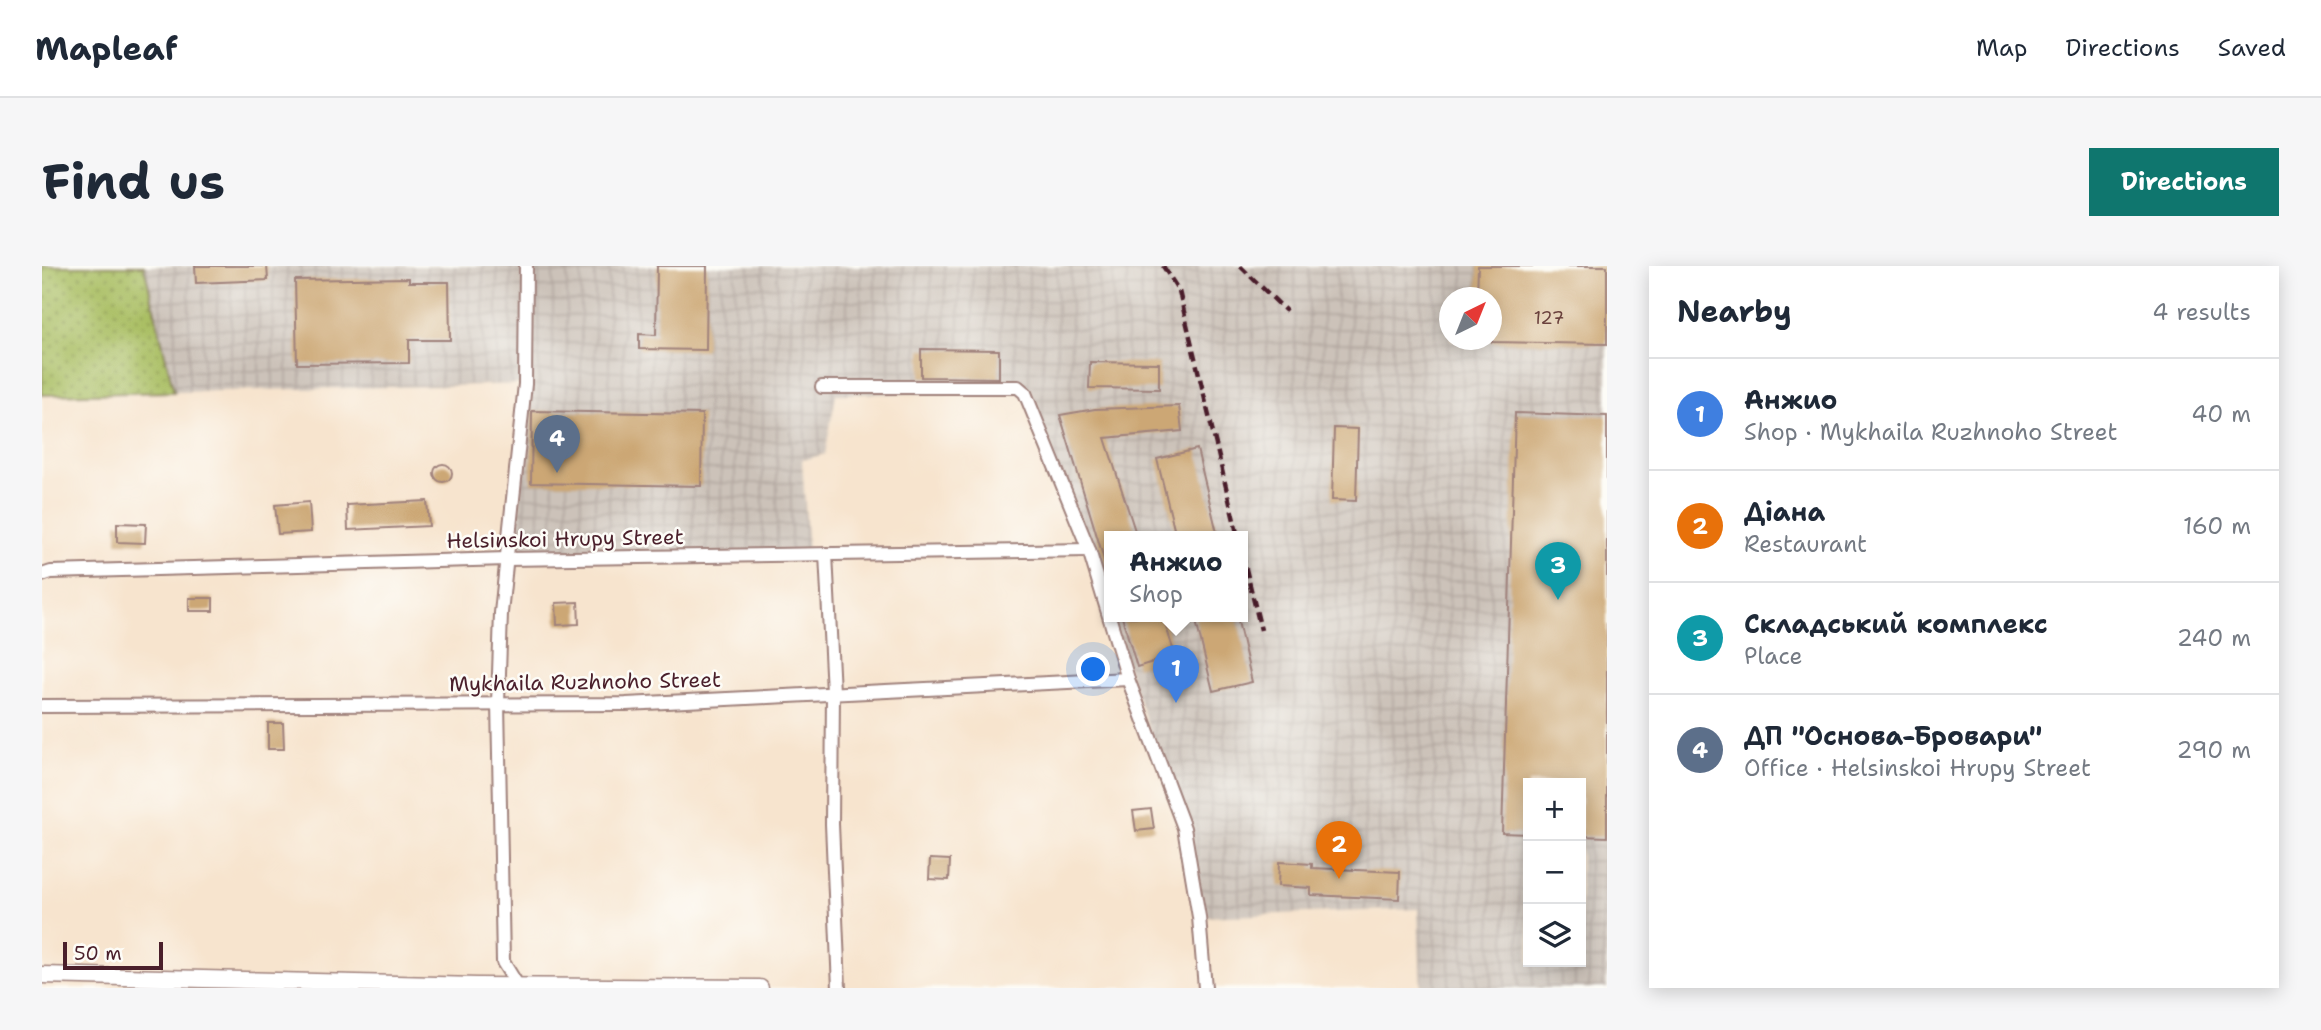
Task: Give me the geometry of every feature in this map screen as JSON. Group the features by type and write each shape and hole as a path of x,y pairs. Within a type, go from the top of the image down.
{"main road":[{"path":"42,975 185,983 760,988"}],"street":[{"path":"518,987 503,962 498,703 501,613 525,384 526,266"},
{"path":"822,387 1018,387 1025,393 1089,550 1104,600"},
{"name":"Helsinskoi Hrupy Street","path":"42,575 58,572 507,559 1089,550"},
{"path":"826,554 833,692 832,824 839,988"},
{"path":"1111,622 1128,679 1184,828 1199,917 1205,988"},
{"name":"Mykhaila Ruzhnoho Street","path":"42,706 626,704 1128,679"}],"shaded area":[{"path":"144,266 1607,266 1607,988 1421,988 1418,909 1199,917 1184,828 1112,622 1248,622 1248,531 1104,531 1104,601 1025,393 836,394 825,454 802,460 808,554 507,559 524,384 174,392"}],"green space":[{"path":"42,266 144,266 174,392 42,395"}],"building":[{"path":"195,266 267,266 268,280 196,283"},
{"path":"657,266 707,266 706,350 639,349 639,334 656,335"},
{"path":"1478,266 1607,266 1607,344 1502,342 1502,287 1477,287"},
{"path":"409,278 409,282 449,282 450,340 409,340 409,363 297,364 295,280"},
{"path":"921,349 999,350 999,378 921,377"},
{"path":"1090,362 1159,363 1159,389 1089,388"},
{"path":"1179,406 1182,431 1105,438 1135,531 1104,531 1104,559 1060,415 1095,409"},
{"path":"532,411 702,414 701,486 531,483"},
{"path":"1515,413 1607,416 1607,837 1586,836 1586,778 1523,778 1523,834 1502,833"},
{"path":"1334,428 1358,429 1356,501 1332,500"},
{"path":"1197,449 1217,531 1175,531 1157,459"},
{"path":"443,464 449,467 452,473 449,479 443,482 437,479 434,473 437,467"},
{"path":"427,501 429,526 348,530 347,505"},
{"path":"309,502 311,532 278,534 275,505"},
{"path":"117,523 146,524 145,543 117,542"},
{"path":"189,598 213,598 213,611 189,611"},
{"path":"578,602 579,624 557,625 556,603"},
{"path":"1124,622 1165,622 1175,655 1137,667"},
{"path":"1196,622 1238,622 1252,682 1213,691"},
{"path":"268,723 283,723 284,749 268,749"},
{"path":"1151,809 1154,829 1136,831 1133,811"},
{"path":"930,859 950,860 949,880 929,879"},
{"path":"1279,862 1312,864 1312,868 1400,872 1399,899 1311,895 1311,888 1278,886"}],"railway":[{"path":"1163,266 1179,291 1237,531"},
{"path":"1240,266 1286,311"},
{"path":"1248,577 1261,630"}],"place":[{"name":"ДП \"Основа-Бровари\"","path":"557,473"},
{"name":"Складський комплекс","path":"1558,600"},
{"name":"Анжио","path":"1176,703"},
{"name":"Діана","path":"1339,879"}]}
